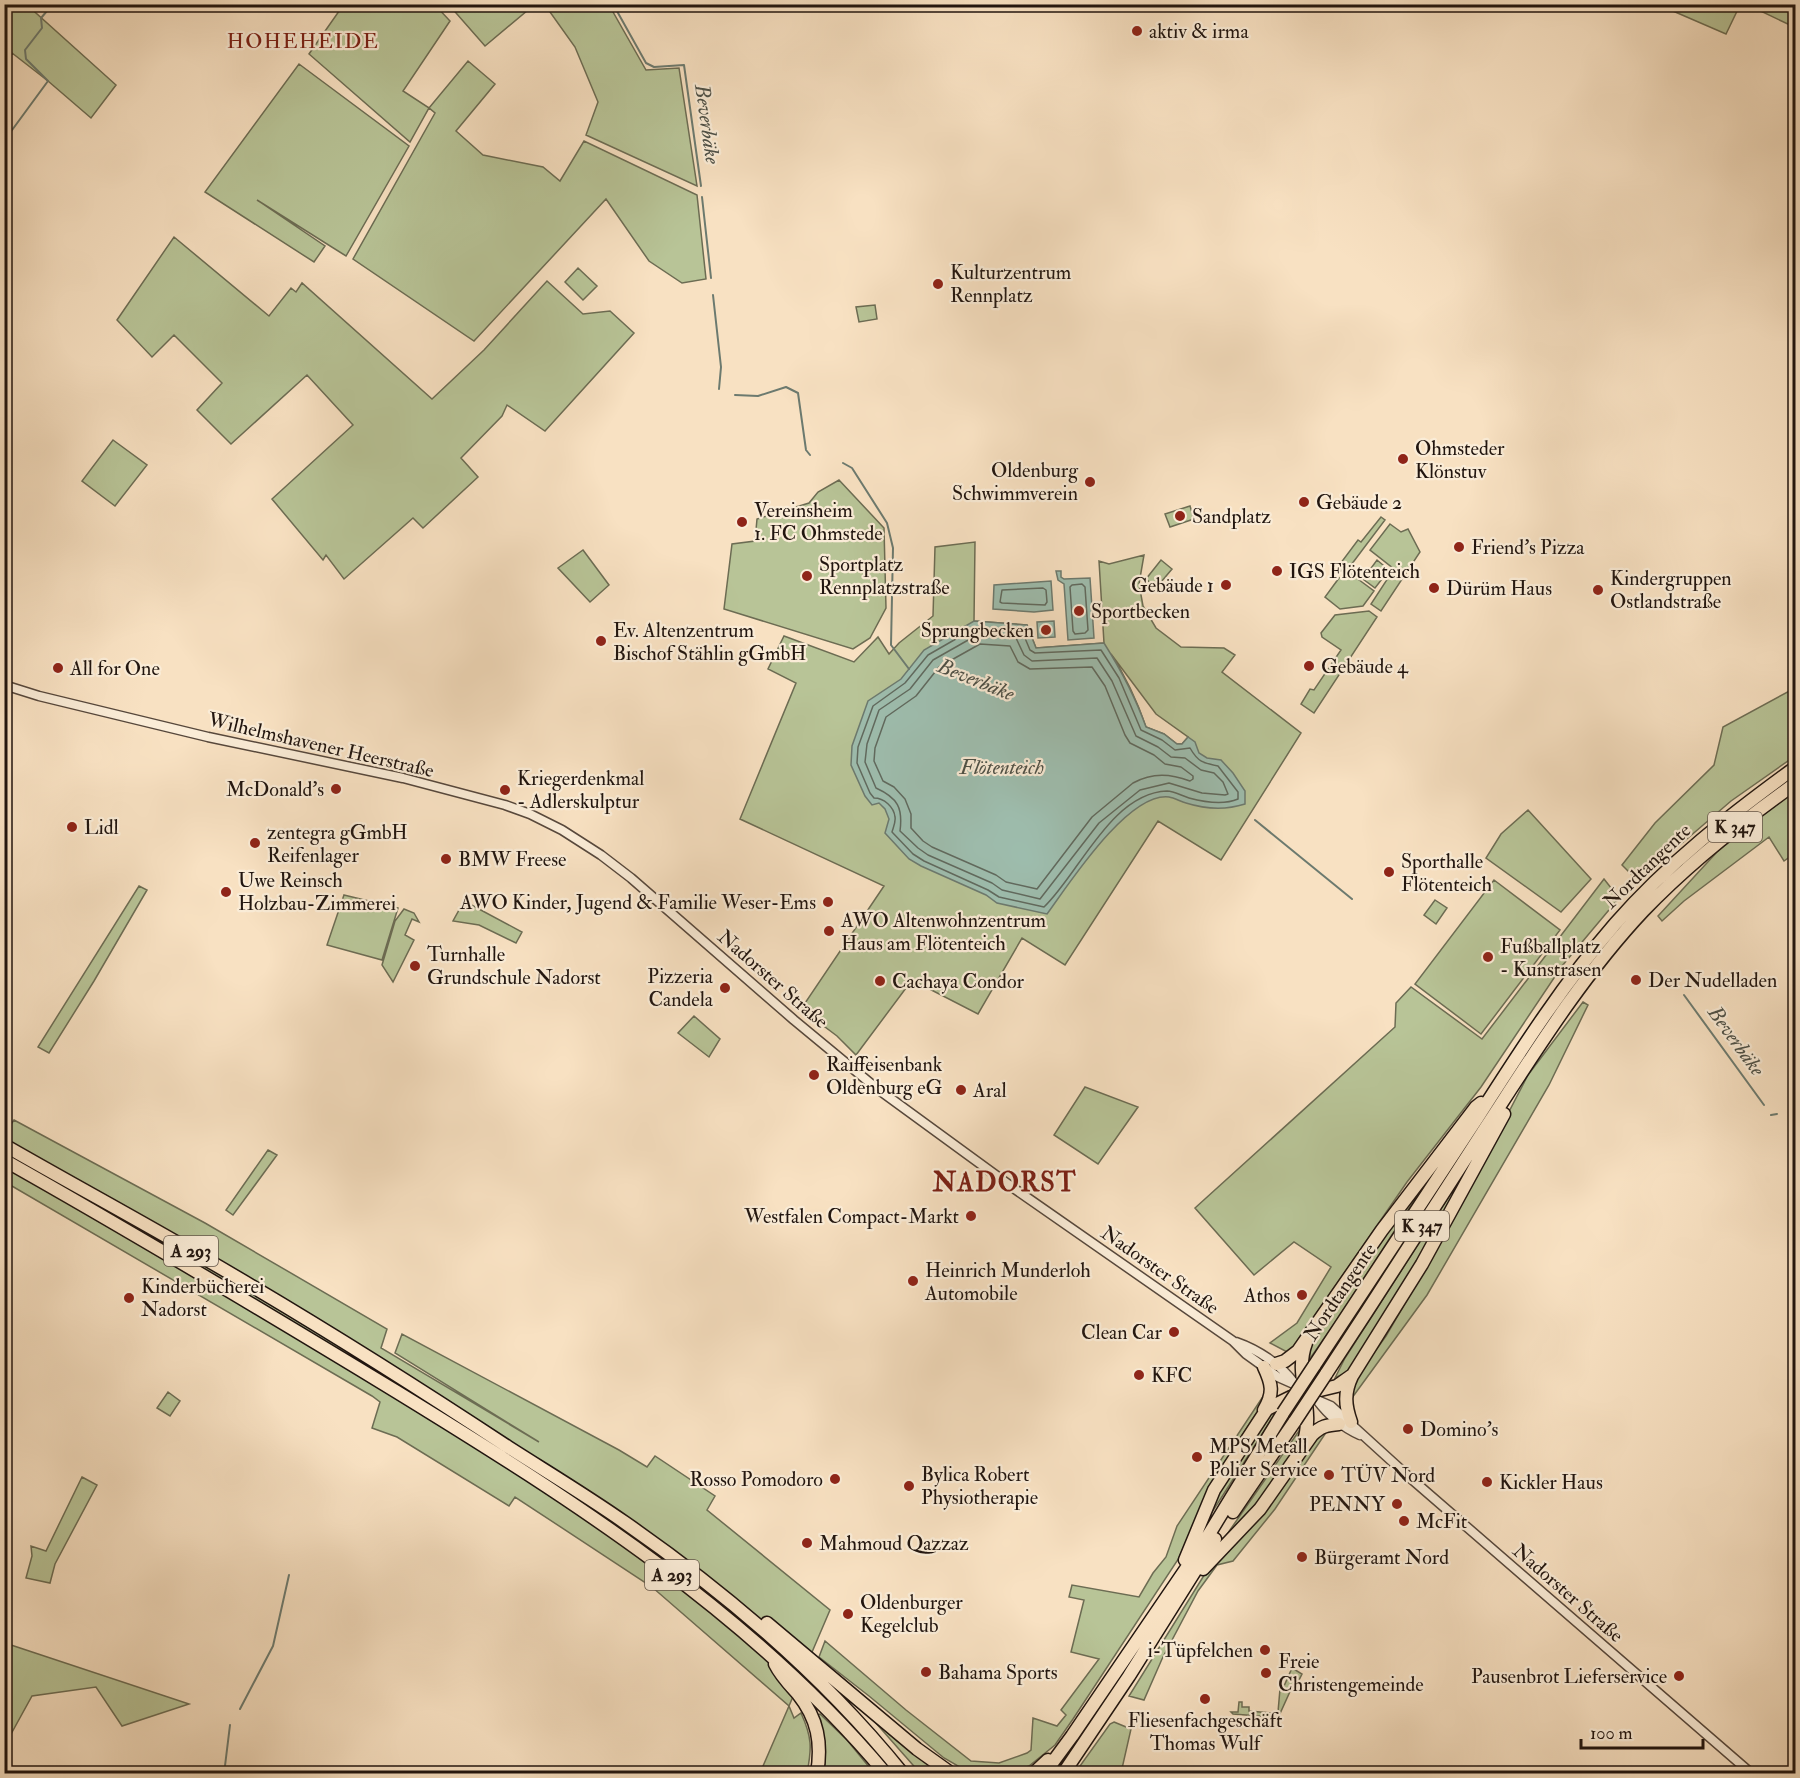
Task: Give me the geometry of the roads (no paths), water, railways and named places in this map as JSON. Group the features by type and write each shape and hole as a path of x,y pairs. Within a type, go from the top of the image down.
{"highway":[{"name":"Nordtangente","path":"1078,1740 1129,1676 1174,1595 1258,1464 1283,1413 1562,991 1707,834 1796,767"},
{"name":"Nordtangente","path":"1648,898 1796,783"},
{"name":"Nordtangente","path":"1258,1464 1295,1421 1519,1077 1627,920"},
{"name":"K 347","path":"1345,1423 1346,1391 1352,1376 1394,1312 1446,1222 1512,1100 1519,1077"},
{"name":"K 347","path":"1270,1365 1290,1358 1308,1338 1382,1230 1434,1160 1476,1107 1494,1093"},
{"name":"A 293","path":"8,1155 204,1258 408,1382 625,1522 782,1640 828,1681"},
{"name":"A 293","path":"8,1155 403,1396 569,1502 678,1579 772,1657 855,1736 886,1773"},
{"name":"K 347","path":"1308,1338 1301,1364 1311,1396"},
{"path":"1174,1595 1214,1490 1260,1417 1272,1392 1270,1365"},
{"path":"1260,1417 1275,1404 1311,1396 1336,1386 1352,1376"},
{"path":"1300,1450 1306,1432 1311,1396"},
{"path":"1174,1595 1247,1524 1282,1479 1300,1450 1319,1428 1345,1423"},
{"path":"772,1657 781,1675 800,1696 812,1717 819,1738 820,1754 817,1773"},
{"path":"828,1681 903,1773"},
{"path":"828,1681 952,1773"},
{"path":"1033,1773 1078,1740"},
{"path":"1044,1773 1078,1740"},
{"path":"1058,1773 1078,1740"},
{"path":"1063,1773 1078,1740"}],"street":[{"name":"Wilhelmshavener Heerstraße","path":"4,685 115,715 396,777 505,805 562,830 618,868"},
{"name":"Nadorster Straße","path":"618,868 875,1087 1012,1187 1233,1341 1246,1354 1270,1365 1278,1377 1296,1385 1311,1396 1326,1413 1363,1436 1654,1691 1752,1773"}],"water":[{"name":"Sportbecken","path":"1056,571 1061,571 1061,577 1064,579 1090,578 1094,638 1068,640 1064,584 1058,580"},
{"path":"1051,581 1053,610 1034,612 993,609 994,585"},
{"name":"Flötenteich","path":"974,621 1027,625 1036,648 1104,643 1127,684 1146,727 1164,734 1177,744 1182,744 1188,737 1195,742 1199,753 1207,758 1221,760 1245,791 1245,804 1208,808 1169,797 1153,799 1136,809 1101,842 1047,914 997,903 986,895 909,859 885,833 889,819 885,809 879,803 872,805 865,796 851,765 852,746 868,701 901,679 924,650"},
{"name":"Sprungbecken","path":"1054,621 1055,637 1038,638 1037,622"}],"waterway":[{"name":"Beverbäke","path":"4,141 48,81 26,59 25,50 42,28 41,18 53,4"},
{"name":"Beverbäke","path":"613,4 646,63 654,67 684,65 701,186"},
{"name":"Beverbäke","path":"702,197 711,278"},
{"name":"Beverbäke","path":"713,295 721,367 719,389"},
{"name":"Beverbäke","path":"735,395 758,396 786,387 798,393 806,450 810,455"},
{"name":"Beverbäke","path":"843,463 852,468 887,523 893,548 891,645 909,669"},
{"name":"Beverbäke","path":"1255,820 1352,899"},
{"name":"Beverbäke","path":"1684,995 1764,1105"},
{"name":"Beverbäke","path":"1791,1103 1796,1102"},
{"name":"Beverbäke","path":"1771,1115 1777,1114"},
{"path":"240,1709 273,1646 289,1575"},
{"path":"224,1774 230,1725"}],"place":[{"name":"aktiv & irma","path":"1137,31"},
{"name":"Kulturzentrum Rennplatz","path":"938,284"},
{"name":"Ohmsteder Klönstuv","path":"1403,459"},
{"name":"Oldenburg Schwimmverein","path":"1090,482"},
{"name":"Gebäude 2","path":"1304,502"},
{"name":"Sandplatz","path":"1180,516"},
{"name":"Vereinsheim 1. FC Ohmstede","path":"742,522"},
{"name":"Friend's Pizza","path":"1459,547"},
{"name":"IGS Flötenteich","path":"1277,571"},
{"name":"Sportplatz Rennplatzstraße","path":"807,576"},
{"name":"Gebäude 1","path":"1226,585"},
{"name":"Dürüm Haus","path":"1434,588"},
{"name":"Kindergruppen Ostlandstraße","path":"1598,590"},
{"name":"Sportbecken","path":"1079,611"},
{"name":"Sprungbecken","path":"1046,630"},
{"name":"Ev. Altenzentrum Bischof Stählin gGmbH","path":"601,641"},
{"name":"Gebäude 4","path":"1309,666"},
{"name":"All for One","path":"58,668"},
{"name":"McDonald's","path":"336,789"},
{"name":"Kriegerdenkmal - Adlerskulptur","path":"505,790"},
{"name":"Lidl","path":"72,827"},
{"name":"zentegra gGmbH Reifenlager","path":"255,843"},
{"name":"BMW Freese","path":"446,859"},
{"name":"Sporthalle Flötenteich","path":"1389,872"},
{"name":"Uwe Reinsch Holzbau-Zimmerei","path":"226,892"},
{"name":"AWO Kinder, Jugend & Familie Weser-Ems","path":"828,902"},
{"name":"AWO Altenwohnzentrum Haus am Flötenteich","path":"829,931"},
{"name":"Fußballplatz - Kunstrasen","path":"1488,957"},
{"name":"Turnhalle Grundschule Nadorst","path":"415,966"},
{"name":"Der Nudelladen","path":"1636,980"},
{"name":"Cachaya Condor","path":"880,981"},
{"name":"Pizzeria Candela","path":"725,988"},
{"name":"Raiffeisenbank Oldenburg eG","path":"814,1075"},
{"name":"Aral","path":"961,1090"},
{"name":"Westfalen Compact-Markt","path":"971,1216"},
{"name":"Heinrich Munderloh Automobile","path":"913,1281"},
{"name":"Athos","path":"1302,1295"},
{"name":"Kinderbücherei Nadorst","path":"129,1298"},
{"name":"Clean Car","path":"1174,1332"},
{"name":"KFC","path":"1139,1375"},
{"name":"Domino's","path":"1408,1429"},
{"name":"MPS Metall Polier Service","path":"1197,1457"},
{"name":"TÜV Nord","path":"1329,1475"},
{"name":"Rosso Pomodoro","path":"835,1479"},
{"name":"Kickler Haus","path":"1487,1482"},
{"name":"Bylica Robert Physiotherapie","path":"909,1486"},
{"name":"PENNY","path":"1397,1504"},
{"name":"McFit","path":"1404,1521"},
{"name":"Mahmoud Qazzaz","path":"807,1543"},
{"name":"Bürgeramt Nord","path":"1302,1557"},
{"name":"Oldenburger Kegelclub","path":"848,1614"},
{"name":"i-Tüpfelchen","path":"1265,1650"},
{"name":"Bahama Sports","path":"926,1672"},
{"name":"Freie Christengemeinde","path":"1266,1673"},
{"name":"Pausenbrot Lieferservice","path":"1679,1676"},
{"name":"Fliesenfachgeschäft Thomas Wulf","path":"1205,1699"}],"district":[{"name":"HOHEHEIDE","path":"303,41"},
{"name":"NADORST","path":"1005,1183"}]}
